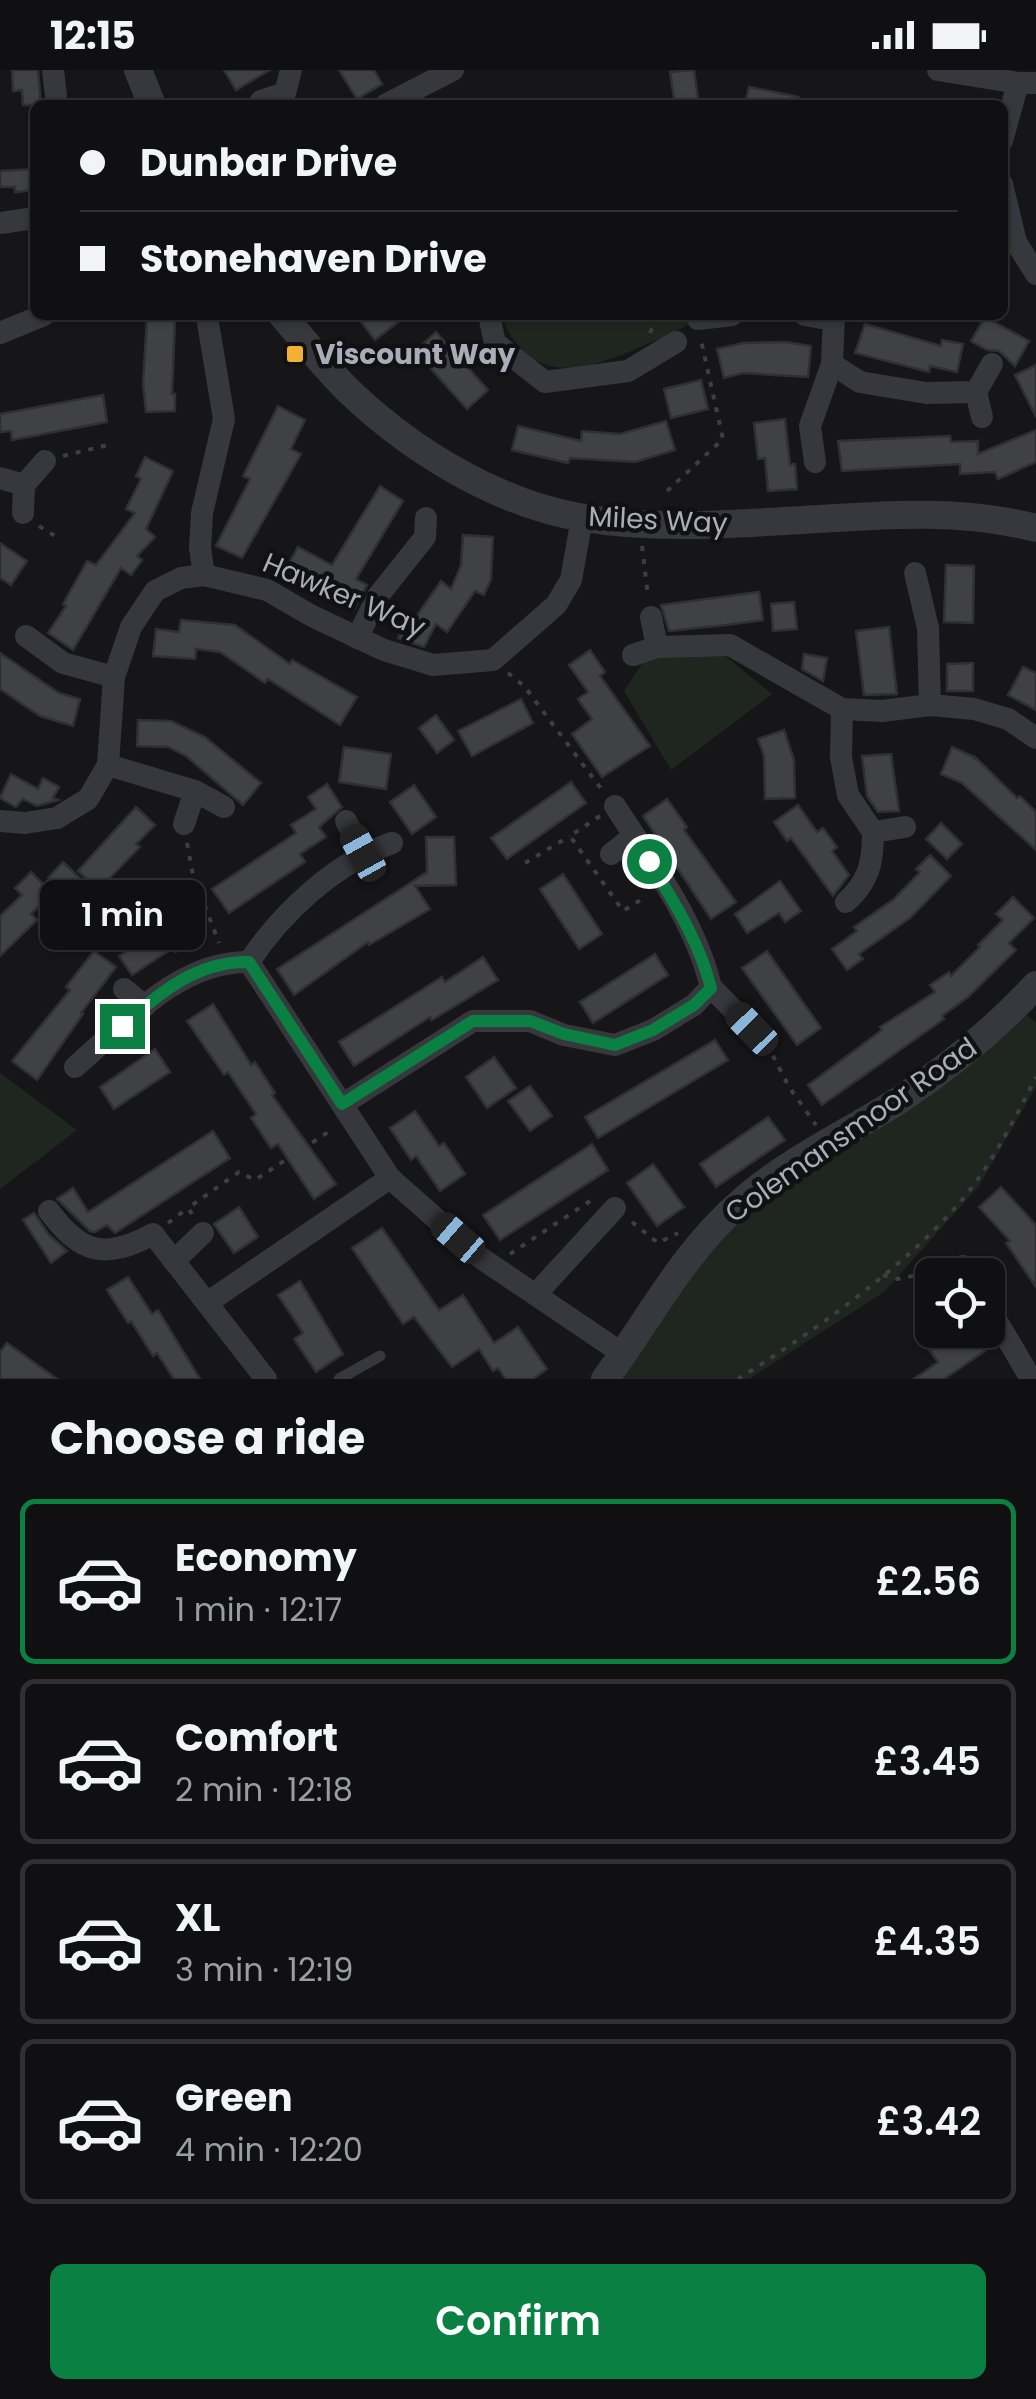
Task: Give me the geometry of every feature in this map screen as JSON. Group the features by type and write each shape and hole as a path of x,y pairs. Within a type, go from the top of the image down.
{"street":[{"path":"54,70 56,96"},
{"path":"138,70 149,100"},
{"path":"265,100 285,93 292,70"},
{"path":"422,96 454,70"},
{"path":"938,70 1027,83 1008,127"},
{"path":"0,223 30,219"},
{"path":"1009,245 1036,274"},
{"path":"0,332 31,320"},
{"name":"Miles Way","path":"278,320 326,364"},
{"name":"Miles Way","path":"286,320 352,394 430,453 481,484 530,504 582,518 698,526 917,513 1008,521 1036,528"},
{"path":"490,320 495,343 545,382 631,381 676,342"},
{"path":"815,462 810,426 832,364 833,320"},
{"path":"0,821 57,818 88,799 108,766 114,678 130,627 156,591 181,578 204,575 200,548 202,513 224,420 208,323"},
{"path":"832,364 860,382 926,394 976,392"},
{"path":"982,417 976,392 992,364"},
{"path":"22,513 24,484 45,460"},
{"path":"0,478 24,484"},
{"path":"493,660 556,606 571,580 582,518"},
{"path":"357,638 378,596 431,532"},
{"path":"915,573 928,628 930,705"},
{"name":"Hawker Way","path":"204,575 267,590 357,638 434,665 493,660"},
{"path":"652,617 658,647"},
{"path":"26,636 62,662 114,678"},
{"path":"633,654 658,647 730,645 842,709 882,711 930,705 974,708 1008,719 1036,738"},
{"path":"842,709 841,757 848,795 873,832 873,865 862,888 846,902"},
{"path":"108,766 195,791 224,806"},
{"path":"184,824 195,791"},
{"path":"615,806 680,911 704,958 711,988 752,1029"},
{"path":"346,821 363,853"},
{"path":"873,832 905,827"},
{"path":"611,854 634,836"},
{"path":"75,1067 176,981 238,962 363,853 392,843"},
{"path":"238,962 390,1178 478,1256 623,1354"},
{"name":"Colemansmoor Road","path":"604,1379 682,1266 741,1201 827,1141 902,1098 968,1049 1036,985"},
{"path":"346,1111 473,1021 530,1021 564,1034 615,1045 653,1030 694,1005 711,988"},
{"path":"124,990 145,1006"},
{"path":"207,1303 390,1178"},
{"path":"536,1294 615,1208"},
{"path":"49,1211 68,1236 96,1250 130,1246 153,1234 266,1379"},
{"path":"174,1261 203,1233"},
{"path":"1005,1337 1027,1377"}],"lane":[{"path":"339,1379 380,1356"}],"path":[{"path":"667,491 724,439 706,376 698,320"},
{"path":"45,460 112,444"},
{"path":"642,546 652,617"},
{"path":"493,660 524,686 615,806"},
{"path":"184,824 192,875 238,962"},
{"path":"525,864 570,836"},
{"path":"752,1029 772,1048 788,1087 827,1141"},
{"path":"738,1379 883,1275 955,1208 985,1167 1036,1077"},
{"path":"203,1233 188,1208 239,1172 255,1180 346,1111"},
{"path":"883,1275 898,1279 915,1277"}],"shaded area":[{"path":"503,320 694,320 617,357 577,367 541,363 512,338"},
{"path":"719,651 772,694 671,770 624,691 645,659"},
{"path":"1023,1012 1036,1023 1036,1087 979,1186 884,1292 749,1379 613,1379 729,1225"},
{"path":"0,1073 77,1130 0,1189"}],"building":[{"path":"12,70 38,70 41,100 23,105 22,90 13,91"},
{"path":"224,70 270,70 236,90"},
{"path":"339,70 374,70 382,84 357,99"},
{"path":"694,70 698,100 674,100 670,72"},
{"path":"749,87 799,97 799,100 746,100"},
{"path":"30,169 30,190 15,192 15,187 0,187 0,171"},
{"path":"147,320 175,320 175,411 146,412 143,384"},
{"path":"360,320 401,320 375,340"},
{"path":"983,320 990,320 1029,341 1015,366 999,351 987,350 971,341"},
{"path":"865,324 941,346 942,340 963,344 957,372 930,366 929,372 855,353"},
{"path":"436,332 488,390 467,409 415,351"},
{"path":"743,343 811,346 808,377 743,373 724,378 717,349"},
{"path":"1036,365 1036,417 1015,375"},
{"path":"701,380 708,409 671,418 664,389"},
{"path":"103,395 107,422 12,440 11,431 0,432 0,414"},
{"path":"278,406 305,420 291,449 301,454 242,558 216,546 250,479 243,476"},
{"path":"785,419 797,489 768,491 765,458 758,459 754,423"},
{"path":"666,421 675,450 635,462 570,458 568,463 512,450 518,426 581,441 582,431 620,434"},
{"path":"1036,430 1036,462 998,479 995,472 960,474 960,464 842,471 838,441 950,436 951,442 978,441 978,454"},
{"path":"145,457 173,471 146,529 155,537 137,556 142,560 131,575 121,568 73,650 48,633 87,561 96,565 135,513 126,509 141,479 136,476"},
{"path":"380,486 403,501 356,579 367,585 353,611 285,570 298,547 332,565"},
{"path":"463,535 493,537 491,579 484,595 475,591 447,632 436,624 424,647 398,638 408,618 413,621 441,581 451,589 461,565"},
{"path":"0,543 27,561 11,585 0,578"},
{"path":"946,565 974,566 973,623 944,622"},
{"path":"759,592 763,620 726,625 669,631 661,605"},
{"path":"794,602 797,629 773,631 771,604"},
{"path":"181,620 235,625 290,664 292,660 357,697 340,725 268,679 265,683 220,652 196,649 195,659 153,656 156,629 179,632"},
{"path":"889,627 897,694 864,695 856,631"},
{"path":"590,650 605,672 600,676 650,746 602,777 572,734 592,719 578,699 588,692 569,665"},
{"path":"0,653 59,693 80,699 73,726 40,716 0,689"},
{"path":"804,654 827,658 823,681 802,669"},
{"path":"973,663 973,691 947,691 947,664"},
{"path":"1023,667 1036,673 1036,710 1008,695"},
{"path":"521,699 533,723 472,756 458,731"},
{"path":"436,715 454,740 437,753 419,728"},
{"path":"138,720 171,721 205,737 261,783 243,805 186,756 168,747 137,746"},
{"path":"784,730 794,760 795,798 765,799 764,756 758,739"},
{"path":"344,747 391,754 386,789 339,782"},
{"path":"952,747 974,760 975,757 1036,812 1036,850 962,783 941,774"},
{"path":"891,754 899,811 878,812 867,796 862,756"},
{"path":"11,774 38,789 43,778 59,787 53,798 58,800 37,806 23,799 16,807 0,798"},
{"path":"571,782 586,803 507,859 491,838"},
{"path":"327,784 342,807 319,827 326,837 300,854 305,862 229,913 212,889 296,833 291,825 316,809 308,797"},
{"path":"414,785 436,817 412,834 390,802"},
{"path":"667,799 687,827 684,830 736,902 711,919 643,816"},
{"path":"798,805 817,832 823,828 837,847 832,851 849,875 833,896 791,838 787,841 774,822"},
{"path":"136,807 155,825 136,844 140,847 98,890 78,871"},
{"path":"941,823 962,844 947,859 926,839"},
{"path":"426,837 454,837 456,885 415,886 430,909 369,945 368,942 294,995 277,969 427,872"},
{"path":"930,855 951,876 910,918 859,954 863,959 847,970 832,949 857,931 854,927 894,899 920,872 916,869"},
{"path":"63,862 86,884 70,899 48,878"},
{"path":"31,872 52,893 31,914 37,920 0,956 0,916 22,895 15,888"},
{"path":"563,874 602,934 579,949 540,889"},
{"path":"780,881 801,911 785,922 779,913 747,933 735,914"},
{"path":"1013,897 1034,918 1009,943 1016,950 968,997 942,1016 944,1019 822,1105 808,1085 882,1030 880,1027 935,992 930,985 949,972 951,976 980,947 1003,920 996,914"},
{"path":"187,920 198,937 132,975 119,956 157,932 160,937"},
{"path":"94,951 116,967 37,1080 12,1061 70,990 66,987"},
{"path":"767,951 821,1028 797,1045 742,968"},
{"path":"655,954 668,975 593,1023 580,1002"},
{"path":"483,957 498,980 432,1020 430,1017 354,1066 339,1042 442,977 445,982"},
{"path":"213,1004 251,1065 255,1062 275,1093 272,1095 336,1184 314,1199 278,1144 271,1148 251,1118 256,1114 187,1021"},
{"path":"715,1040 728,1060 598,1138 585,1117"},
{"path":"155,1049 170,1072 114,1109 100,1087"},
{"path":"494,1057 516,1088 487,1108 466,1077"},
{"path":"530,1086 552,1116 530,1131 508,1101"},
{"path":"415,1111 465,1174 440,1191 416,1156 411,1160 390,1128"},
{"path":"768,1117 785,1140 716,1187 700,1164"},
{"path":"213,1131 230,1158 115,1233 107,1225 90,1231 57,1199 73,1188 88,1212"},
{"path":"592,1144 608,1170 500,1240 483,1215"},
{"path":"653,1164 684,1207 657,1226 627,1183"},
{"path":"1001,1187 1036,1225 1036,1287 1006,1243 1010,1241 979,1207"},
{"path":"239,1207 258,1237 234,1253 214,1224"},
{"path":"34,1213 49,1235 67,1251 51,1263 23,1220"},
{"path":"382,1228 439,1310 463,1295 494,1343 518,1327 547,1369 533,1379 506,1379 498,1368 493,1371 479,1349 452,1367 414,1317 403,1324 352,1248"},
{"path":"128,1277 152,1314 158,1310 200,1379 174,1379 157,1353 153,1356 131,1321 128,1323 107,1290"},
{"path":"300,1281 343,1354 316,1372 294,1339 303,1333 278,1295"},
{"path":"7,1343 57,1379 0,1379 0,1352"},
{"path":"930,1351 985,1351 944,1379 914,1379 938,1362"}],"place":[{"name":"Viscount Way","path":"295,354"}],"route":[{"path":"122,1026 176,981 226,962 249,962 342,1104 473,1021 530,1021 564,1034 615,1045 653,1030 694,1005 711,988 704,958 649,861"}]}
